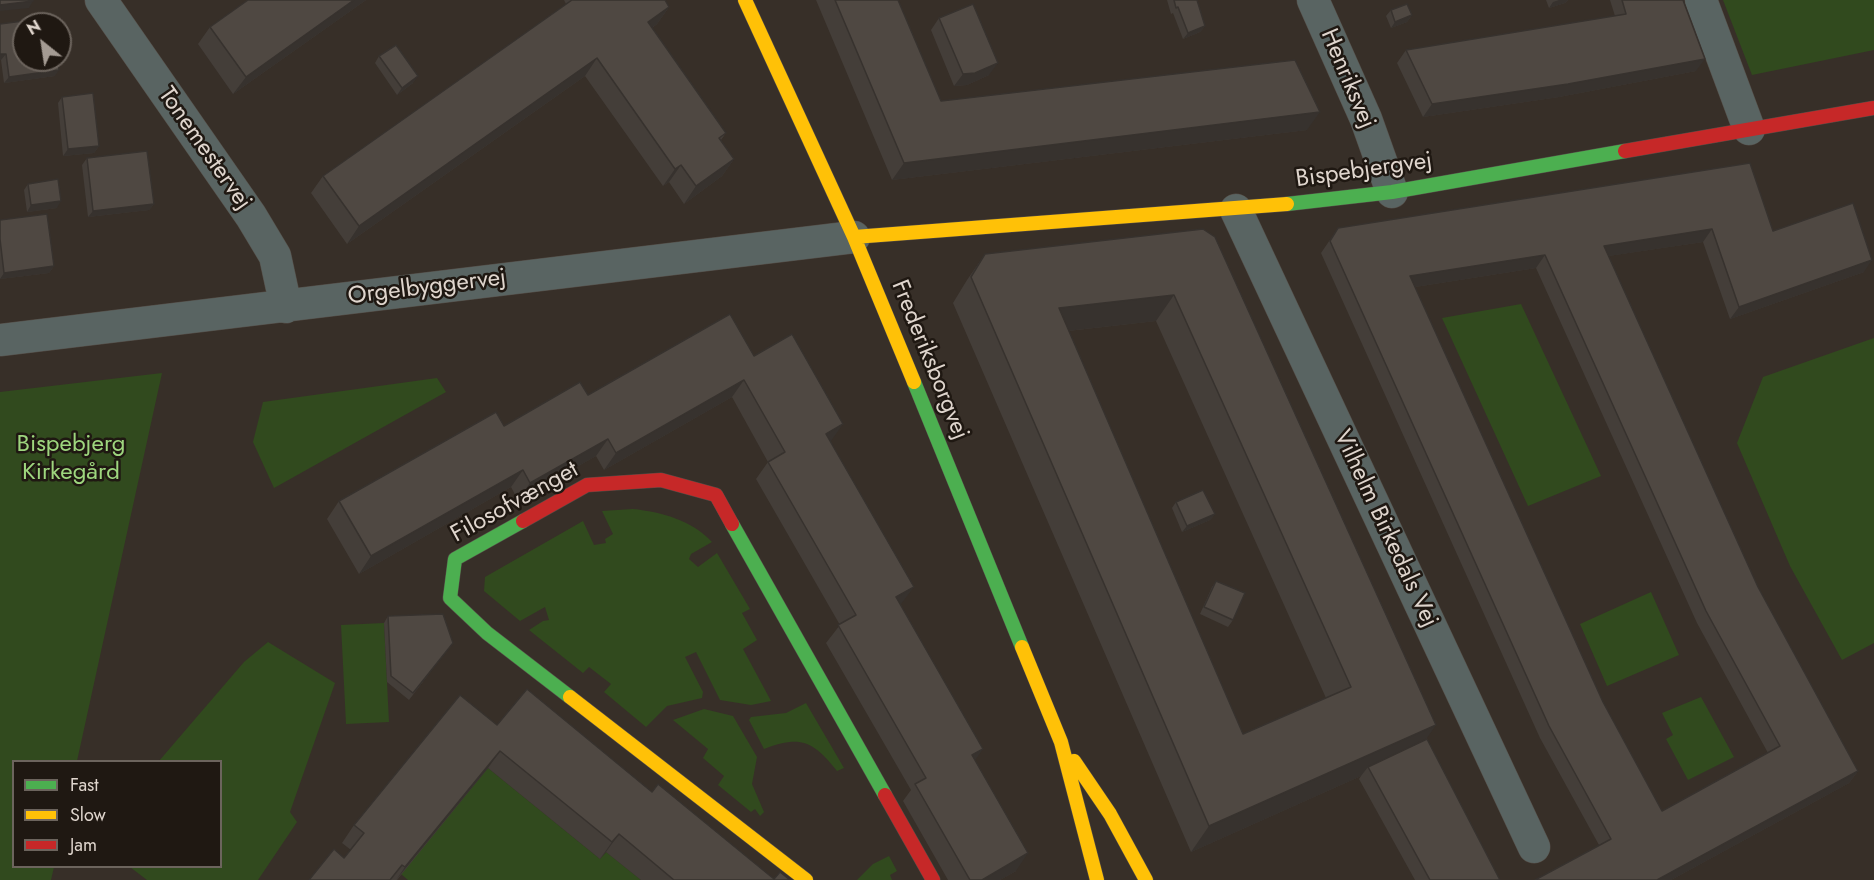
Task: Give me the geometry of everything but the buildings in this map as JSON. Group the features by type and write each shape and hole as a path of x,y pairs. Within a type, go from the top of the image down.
{"street":[{"name":"Tonemestervej","path":"101,0 251,216 275,256 286,307"},
{"name":"Frederiksborgvej","path":"745,0 854,237 1061,742 1097,880"},
{"name":"Henriksvej","path":"1313,0 1366,119 1392,192"},
{"path":"1701,0 1749,129"},
{"name":"Bispebjergvej","path":"854,237 1236,210 1392,192 1874,108"},
{"name":"Vilhelm Birkedals Vej","path":"1236,210 1534,847"},
{"name":"Orgelbyggervej","path":"0,340 854,237"},
{"name":"Filosofvænget","path":"806,880 487,633 450,598 455,559 587,485 661,480 716,495 933,880"},
{"name":"Frederiksborgvej","path":"1061,742 1110,814 1146,880"}],"green space":[{"path":"1723,0 1874,0 1874,50 1752,75"},
{"path":"1521,304 1601,476 1528,506 1442,318"},
{"path":"1874,338 1874,643 1842,660 1790,566 1737,443 1763,377"},
{"name":"Bispebjerg Kirkegård","path":"162,373 77,760 12,760 12,868 54,868 51,880 0,880 0,392"},
{"path":"437,378 446,392 274,488 253,442 263,402"},
{"path":"633,509 676,518 704,534 712,542 691,554 689,559 698,567 717,553 750,609 742,613 757,640 743,649 771,701 751,705 720,700 696,652 685,657 703,692 702,698 667,706 646,727 604,692 611,684 589,667 583,673 529,630 549,620 545,607 520,621 484,591 485,577 583,521 594,545 606,543 605,539 613,534 602,511"},
{"path":"1651,592 1679,655 1607,686 1580,624"},
{"path":"384,623 389,722 346,724 341,625"},
{"path":"268,642 335,683 290,812 297,822 258,880 147,880 131,868 222,868 222,760 160,760 244,662"},
{"path":"1701,697 1734,757 1688,780 1666,739 1673,735 1662,713"},
{"path":"806,703 844,768 837,771 813,747 797,742 788,742 764,749 749,720 751,717 786,713"},
{"path":"704,709 733,716 757,757 752,784 764,812 760,816 755,809 751,812 718,785 724,776 703,758 708,749 673,720"},
{"path":"488,768 600,859 606,852 641,880 408,880 401,874"},
{"path":"889,856 897,871 890,875 892,880 857,880 873,864"}],"traffic: fast":[{"path":"1287,204 1392,192 1625,151"},
{"path":"914,382 1022,647"},
{"path":"523,521 455,559 450,598 487,633 570,697"},
{"path":"732,524 885,795"}],"traffic: slow":[{"path":"745,0 854,237 914,382"},
{"path":"854,237 1287,204"},
{"path":"1022,647 1061,742 1097,880"},
{"path":"570,697 806,880"},
{"path":"1074,761 1110,814 1146,880"}],"traffic: jam":[{"path":"1625,151 1874,108"},
{"path":"523,521 587,485 661,480 716,495 732,524"},
{"path":"885,795 933,880"}]}
